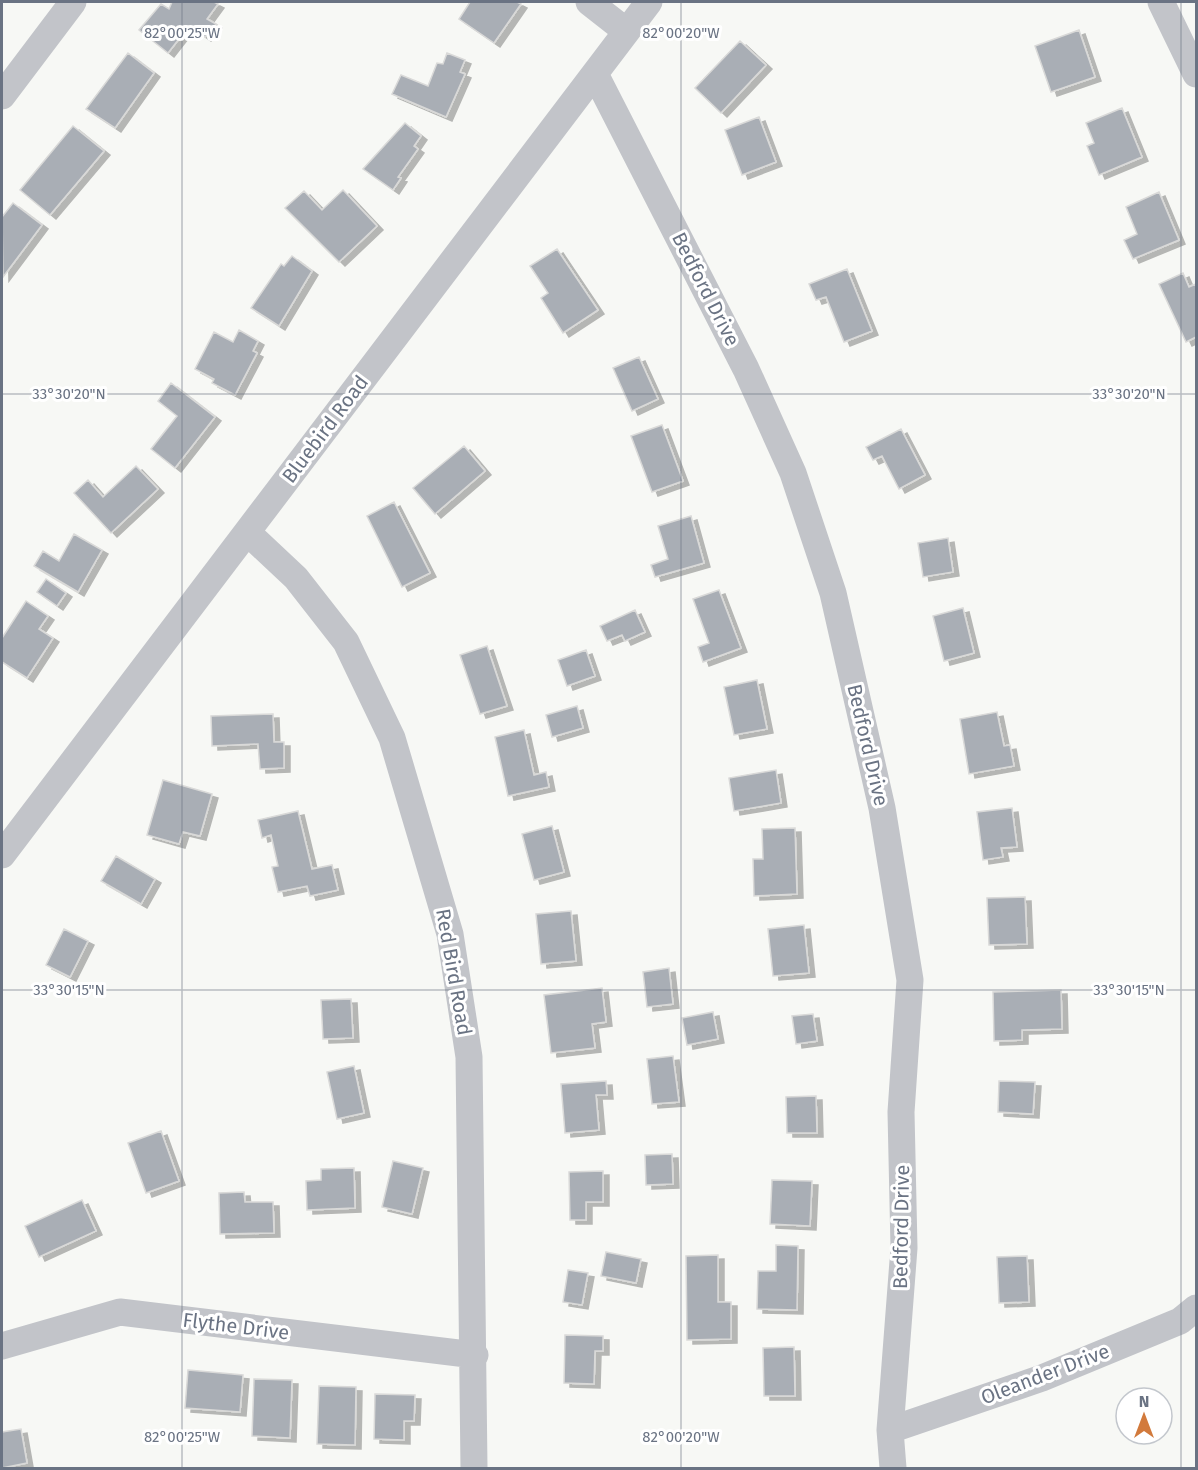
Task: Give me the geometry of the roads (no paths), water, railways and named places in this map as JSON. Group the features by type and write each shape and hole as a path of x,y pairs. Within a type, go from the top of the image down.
{"street":[{"path":"2,96 73,2"},
{"path":"589,2 626,31"},
{"name":"Bluebird Road","path":"2,855 596,74 648,2"},
{"path":"1161,2 1197,74"},
{"name":"Bedford Drive","path":"596,74 746,369 793,473 833,593 882,808 910,980 901,1112 904,1248 890,1430 893,1468"},
{"name":"Red Bird Road","path":"247,532 296,578 345,642 392,738 447,923 469,1057 475,1355 474,1468"},
{"name":"Oleander Drive","path":"890,1430 1042,1378 1180,1321 1197,1308"},
{"name":"Flythe Drive","path":"2,1346 120,1312 475,1355"}]}
